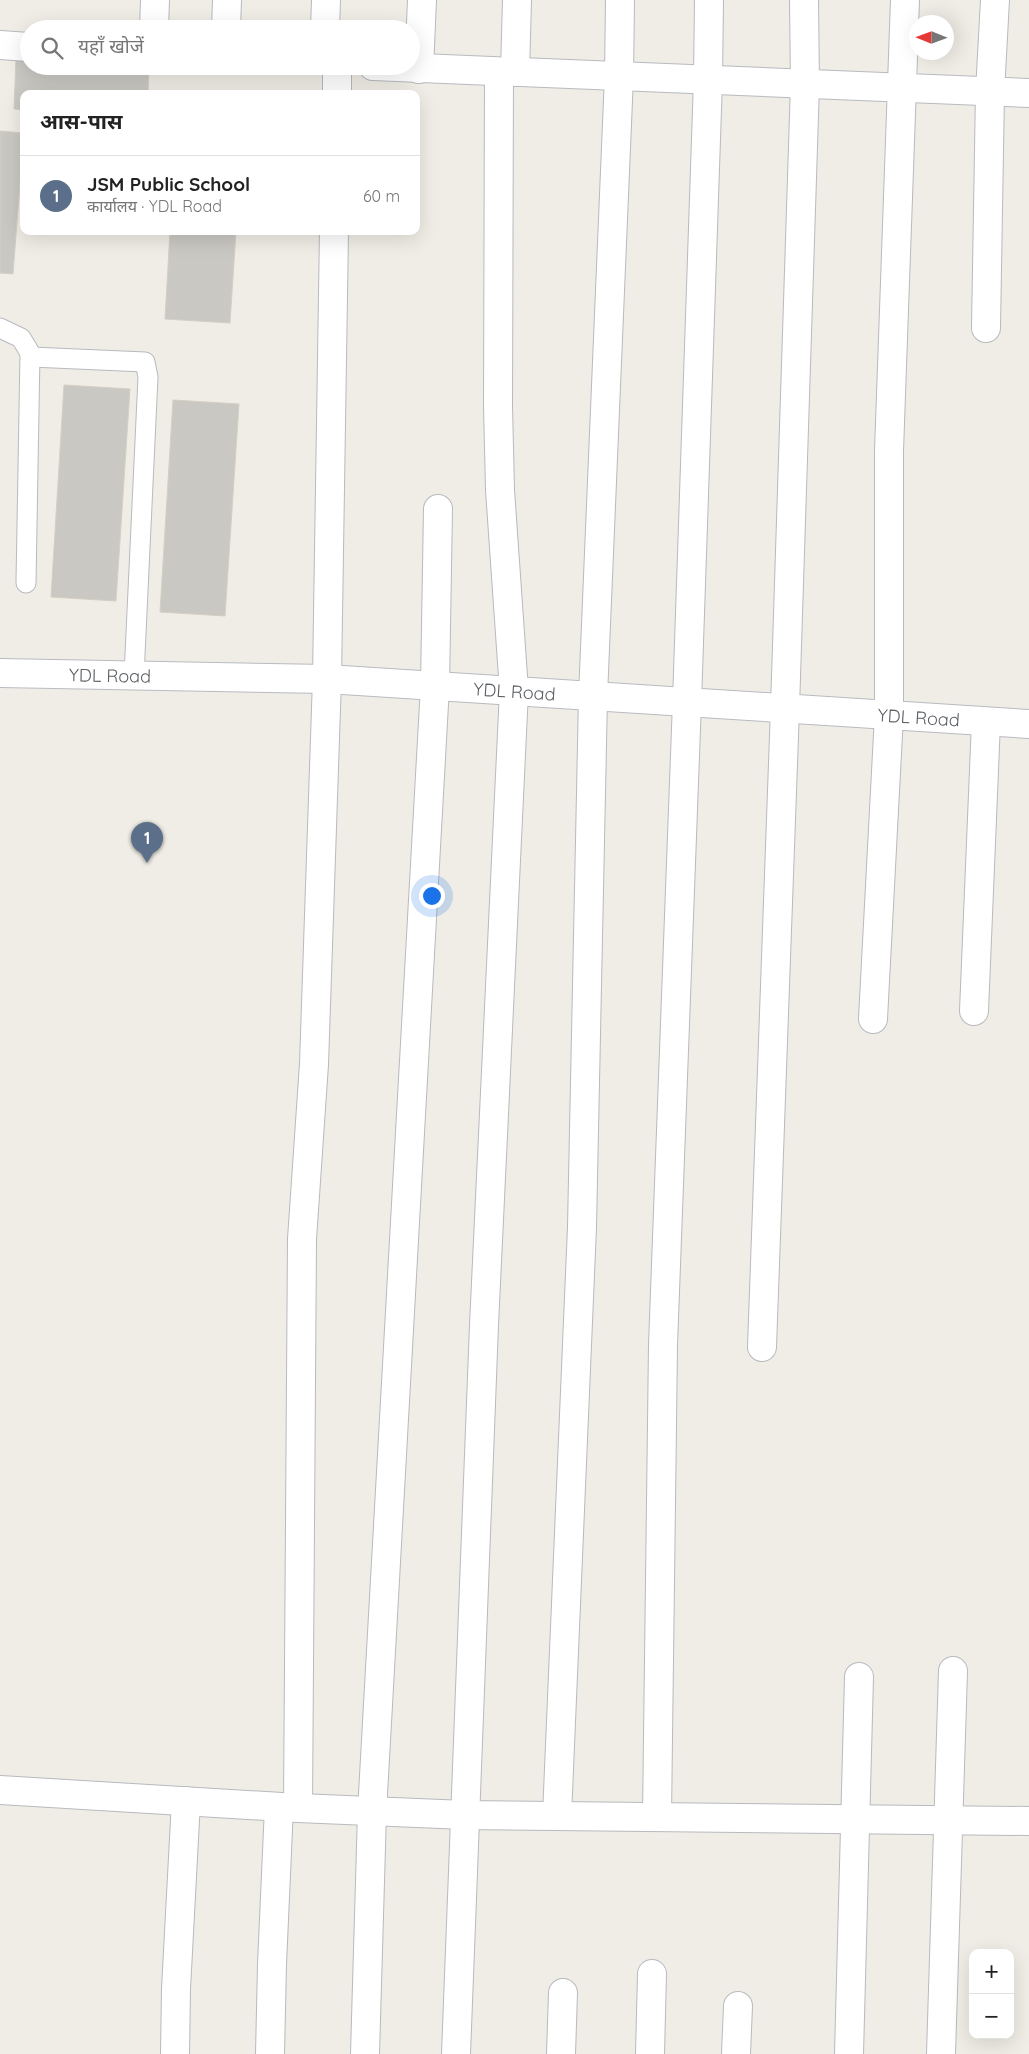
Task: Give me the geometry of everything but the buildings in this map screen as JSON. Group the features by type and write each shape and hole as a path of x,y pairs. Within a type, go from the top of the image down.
{"street":[{"path":"154,20 155,0"},
{"path":"226,20 227,0"},
{"path":"325,20 326,0"},
{"path":"420,46 422,0"},
{"path":"456,2054 484,1335 514,691 501,508 498,406 507,72 516,0"},
{"path":"557,1816 582,1227 593,696 619,76 620,0"},
{"path":"657,1817 662,1345 687,702 708,80 709,0"},
{"path":"762,1347 805,84 804,0"},
{"path":"874,1019 889,715 889,451 905,0"},
{"path":"986,328 990,92 995,0"},
{"path":"0,45 20,46"},
{"path":"420,69 1029,93"},
{"path":"337,75 337,90"},
{"path":"270,2054 272,1964 288,1808 302,1239 314,1064 327,679 334,235"},
{"path":"364,2054 372,1812 435,686 438,509"},
{"name":"YDL Road","path":"0,673 327,679 1029,724"},
{"path":"974,1011 986,722"},
{"path":"941,2054 952,1670"},
{"path":"849,2054 859,1677"},
{"path":"0,1790 288,1808 465,1815 1029,1821"},
{"path":"175,2054 176,1989 186,1801"},
{"path":"650,2054 652,1974"},
{"path":"561,2054 563,1993"},
{"path":"736,2054 738,2006"}],"lane":[{"path":"0,328 21,338 31,357 26,583"},
{"path":"31,357 145,362 148,377 134,676"}],"place":[{"name":"JSM Public School","path":"147,863"}]}
